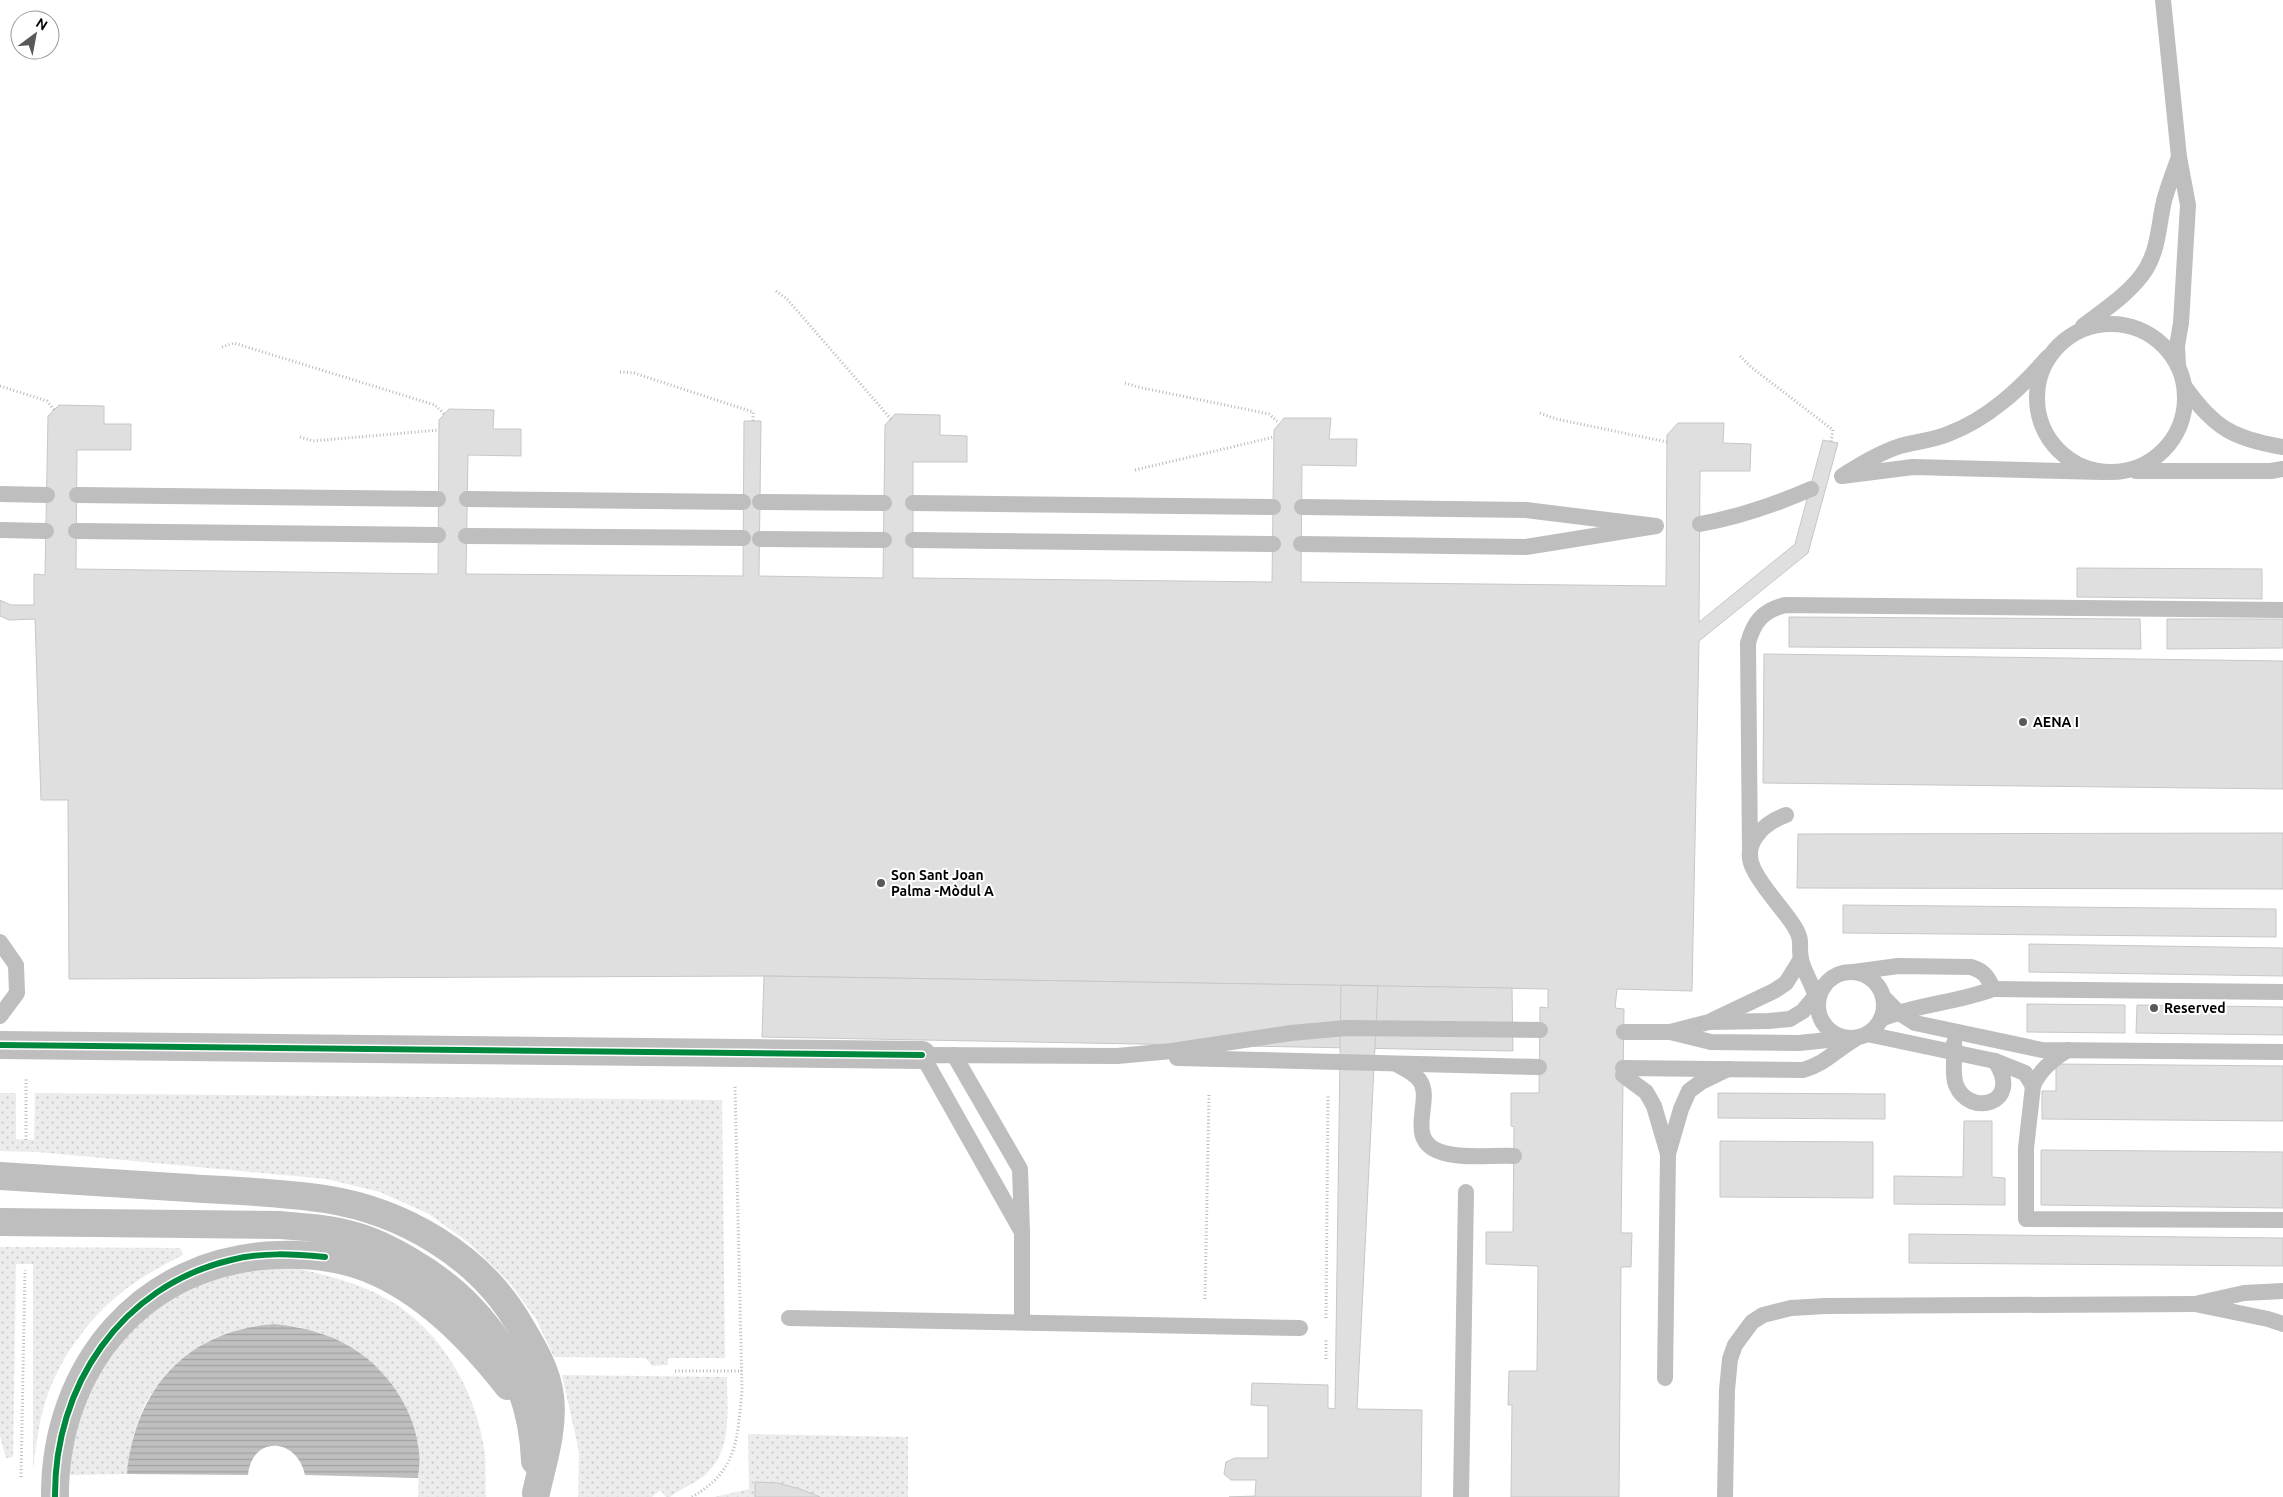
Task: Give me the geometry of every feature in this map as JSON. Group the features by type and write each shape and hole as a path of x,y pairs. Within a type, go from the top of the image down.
{"street":[{"path":"0,1045 922,1055"},
{"path":"0,1176 274,1193 326,1199 368,1209 402,1222 430,1237 456,1253 496,1292 512,1312 545,1372 550,1395 551,1420 536,1495"},
{"path":"0,1222 280,1225 320,1229 356,1236 391,1250 459,1294 486,1324 506,1357 525,1399 534,1435 536,1495"},
{"path":"55,1497 59,1449 67,1414 91,1360 108,1337 129,1313 153,1295 179,1280 202,1269 232,1260 260,1256 297,1254 325,1257 367,1268 403,1286 435,1309 469,1340 516,1397 534,1435"}],"lane":[{"path":"2163,0 2179,157 2188,205 2178,366"},
{"path":"2179,157 2164,202 2160,235 2153,256 2143,274 2128,291 2060,342 2026,382 1989,412 1967,426 1947,435 1898,447 1873,458 1835,479 1913,467 2104,472 2271,471 2283,469"},
{"path":"2077,331 2099,324 2123,324 2146,332 2165,346 2178,366 2185,387 2202,411 2222,428 2242,438 2283,448"},
{"path":"2048,357 2038,381 2036,406 2043,430 2058,451 2079,466 2104,472"},
{"path":"2129,471 2149,462 2166,448 2180,423 2185,409 2185,387"},
{"path":"1700,524 1730,519 1762,509 1811,489"},
{"path":"0,494 47,495"},
{"path":"76,495 438,499"},
{"path":"467,499 743,502"},
{"path":"760,502 884,503"},
{"path":"914,503 1273,507"},
{"path":"1301,544 1526,547 1661,526 1526,510 1302,507"},
{"path":"0,530 46,531"},
{"path":"76,532 438,535"},
{"path":"466,536 743,538"},
{"path":"760,539 884,540"},
{"path":"913,540 1273,544"},
{"path":"1670,1032 1709,1022 1774,992 1786,983 1801,959 1802,942 1795,927 1753,869 1750,854 1748,643 1752,630 1760,618 1770,609 1784,605 2283,610"},
{"path":"1750,854 1753,842 1759,831 1772,820 1786,815"},
{"path":"0,942 16,965 17,993 0,1016"},
{"path":"1801,959 1819,996 1821,1018 1827,1028 1836,1034 1956,1052 1995,1061 2025,1073 2033,1086"},
{"path":"1709,1022 1790,1019 1819,996 1837,975 1898,966 1971,967 1982,970 1989,978 1993,990"},
{"path":"1668,1154 1654,1106 1646,1092 1623,1071 1803,1070 1818,1066 1844,1045 1876,1028 1885,1009 1884,998 1880,988 1873,980 1854,972"},
{"path":"1881,1019 1898,1012 1971,998 1993,990 2283,992"},
{"path":"1884,998 1898,1012 1915,1023 2042,1050 2283,1052"},
{"path":"1117,1056 1172,1051 1291,1033 1346,1028 1540,1030"},
{"path":"1943,1030 1954,1040 1956,1052 1955,1083 1961,1096 1972,1102 1983,1104 1992,1102 2005,1086 2003,1072 1995,1061"},
{"path":"1624,1032 1670,1032 1711,1042 1799,1043 1857,1037"},
{"path":"2068,1050 2052,1061 2036,1079 2033,1086 2026,1148 2026,1219 2283,1220"},
{"path":"1022,1232 922,1055 1117,1056 1540,1067"},
{"path":"954,1055 1020,1169 1022,1322"},
{"path":"1396,1064 1407,1070 1421,1082 1423,1089 1421,1131 1424,1139 1432,1146 1443,1153 1457,1155 1514,1156"},
{"path":"1665,1378 1668,1154 1689,1091 1701,1082 1728,1069"},
{"path":"1462,1497 1466,1192"},
{"path":"2196,1304 2244,1293 2283,1291"},
{"path":"1725,1497 1726,1390 1730,1359 1743,1332 1752,1322 1763,1315 1791,1308 1825,1306 2196,1304 2268,1319 2283,1324"},
{"path":"789,1318 1300,1328"}],"path":[{"path":"776,290 787,299 890,419"},
{"path":"222,347 234,343 436,405 444,414"},
{"path":"1740,356 1751,367 1833,430 1831,442"},
{"path":"620,372 634,373 753,412 753,421"},
{"path":"1126,383 1138,388 1269,414 1280,423"},
{"path":"0,386 46,402 54,410"},
{"path":"1540,413 1556,419 1667,442"},
{"path":"300,437 313,441 439,430"},
{"path":"1135,470 1274,437"},
{"path":"26,1077 26,1140"},
{"path":"692,1497 707,1488 720,1476 732,1458 738,1428 742,1371 734,1085"},
{"path":"1205,1300 1209,1095"},
{"path":"1326,1320 1328,1096"},
{"path":"20,1487 26,1270"},
{"path":"1326,1329 1326,1358"},
{"path":"675,1371 742,1371"}],"shaded area":[{"path":"0,1093 16,1093 16,1139 34,1140 35,1093 722,1100 725,1358 668,1358 668,1365 652,1366 646,1358 554,1357 536,1319 508,1281 469,1243 429,1214 380,1192 326,1179 38,1152 0,1151"},
{"path":"0,1247 180,1248 183,1255 128,1287 96,1316 74,1343 57,1374 44,1406 33,1470 33,1264 16,1264 13,1457 6,1458 0,1436"},
{"path":"290,1267 333,1277 388,1299 433,1336 458,1372 476,1413 485,1455 486,1497 418,1497 419,1452 367,1358 344,1343 321,1333 298,1327 254,1326 216,1337 165,1376 148,1398 133,1436 127,1474 69,1475 72,1443 97,1368 146,1314 214,1275"},
{"path":"275,1324 308,1330 338,1340 356,1350 387,1378 409,1413 415,1432 419,1455 418,1478 305,1475 300,1462 293,1453 285,1448 275,1446 266,1447 257,1453 251,1462 248,1475 127,1474 132,1443 141,1416 154,1391 171,1369 192,1352 216,1338 244,1329"},
{"path":"562,1375 727,1377 727,1429 721,1453 715,1464 706,1474 670,1497 666,1497 660,1490 652,1497 578,1497 579,1452"},
{"path":"748,1434 908,1437 908,1497 820,1497 778,1483 755,1482 755,1497 714,1497 749,1489"}],"building":[{"name":"Son Sant Joan Palma -Mòdul A","path":"59,405 104,406 104,424 131,424 131,450 77,450 76,569 438,574 439,420 449,409 494,410 493,429 521,429 521,456 468,455 466,574 743,576 744,421 761,421 759,576 883,578 885,425 895,414 940,415 940,435 967,436 967,462 913,462 913,578 1272,582 1274,430 1284,418 1331,418 1329,439 1357,439 1356,466 1302,465 1301,582 1666,586 1667,435 1678,423 1724,423 1723,443 1751,444 1750,471 1700,471 1699,622 1795,544 1823,440 1838,443 1808,553 1699,641 1692,991 1617,989 1615,1008 1624,1009 1621,1233 1632,1233 1631,1267 1621,1267 1619,1497 1511,1497 1512,1405 1508,1405 1509,1371 1537,1371 1538,1266 1486,1264 1486,1232 1513,1232 1514,1127 1511,1126 1511,1093 1539,1093 1540,1007 1548,1008 1548,989 764,976 69,979 68,800 41,800 35,619 9,620 0,616 0,600 11,605 34,605 34,574 45,575 48,416"},
{"path":"2077,568 2262,569 2262,599 2077,597"},
{"path":"1789,617 2140,619 2141,649 1789,647"},
{"path":"2167,619 2283,619 2283,648 2167,649"},
{"name":"AENA I","path":"1764,654 2283,661 2283,789 1763,783"},
{"path":"2283,833 2283,889 1797,888 1798,834"},
{"path":"1843,905 2276,909 2276,937 1843,933"},
{"path":"2029,944 2283,948 2283,976 2029,972"},
{"path":"764,976 1512,988 1513,1051 762,1037"},
{"path":"1341,985 1378,986 1357,1409 1422,1410 1421,1497 1229,1497 1255,1496 1256,1480 1231,1480 1224,1474 1226,1462 1235,1458 1268,1458 1268,1406 1251,1405 1252,1383 1328,1385 1328,1408 1335,1409"},
{"path":"2027,1004 2125,1005 2125,1033 2027,1032"},
{"path":"2137,1005 2283,1007 2283,1035 2136,1033"},
{"path":"2056,1064 2283,1066 2283,1121 2042,1119 2042,1091 2056,1091"},
{"path":"1718,1093 1885,1094 1885,1119 1718,1118"},
{"path":"1964,1121 1992,1121 1992,1177 2005,1178 2005,1205 1894,1204 1894,1176 1963,1177"},
{"path":"1720,1141 1873,1142 1873,1198 1720,1197"},
{"path":"2041,1150 2283,1152 2283,1208 2041,1205"},
{"path":"1909,1234 2283,1238 2283,1266 1909,1263"},
{"path":"755,1482 778,1483 820,1497 755,1497"}],"cycle path":[{"path":"0,1045 922,1055"},
{"path":"55,1497 58,1456 67,1417 81,1380 101,1347 127,1317 157,1292 192,1273 231,1260 266,1255 325,1257"}],"place":[{"name":"AENA I","path":"2023,722"},
{"name":"Son Sant Joan Palma -Mòdul A","path":"881,883"},
{"name":"Reserved","path":"2154,1008"}]}
